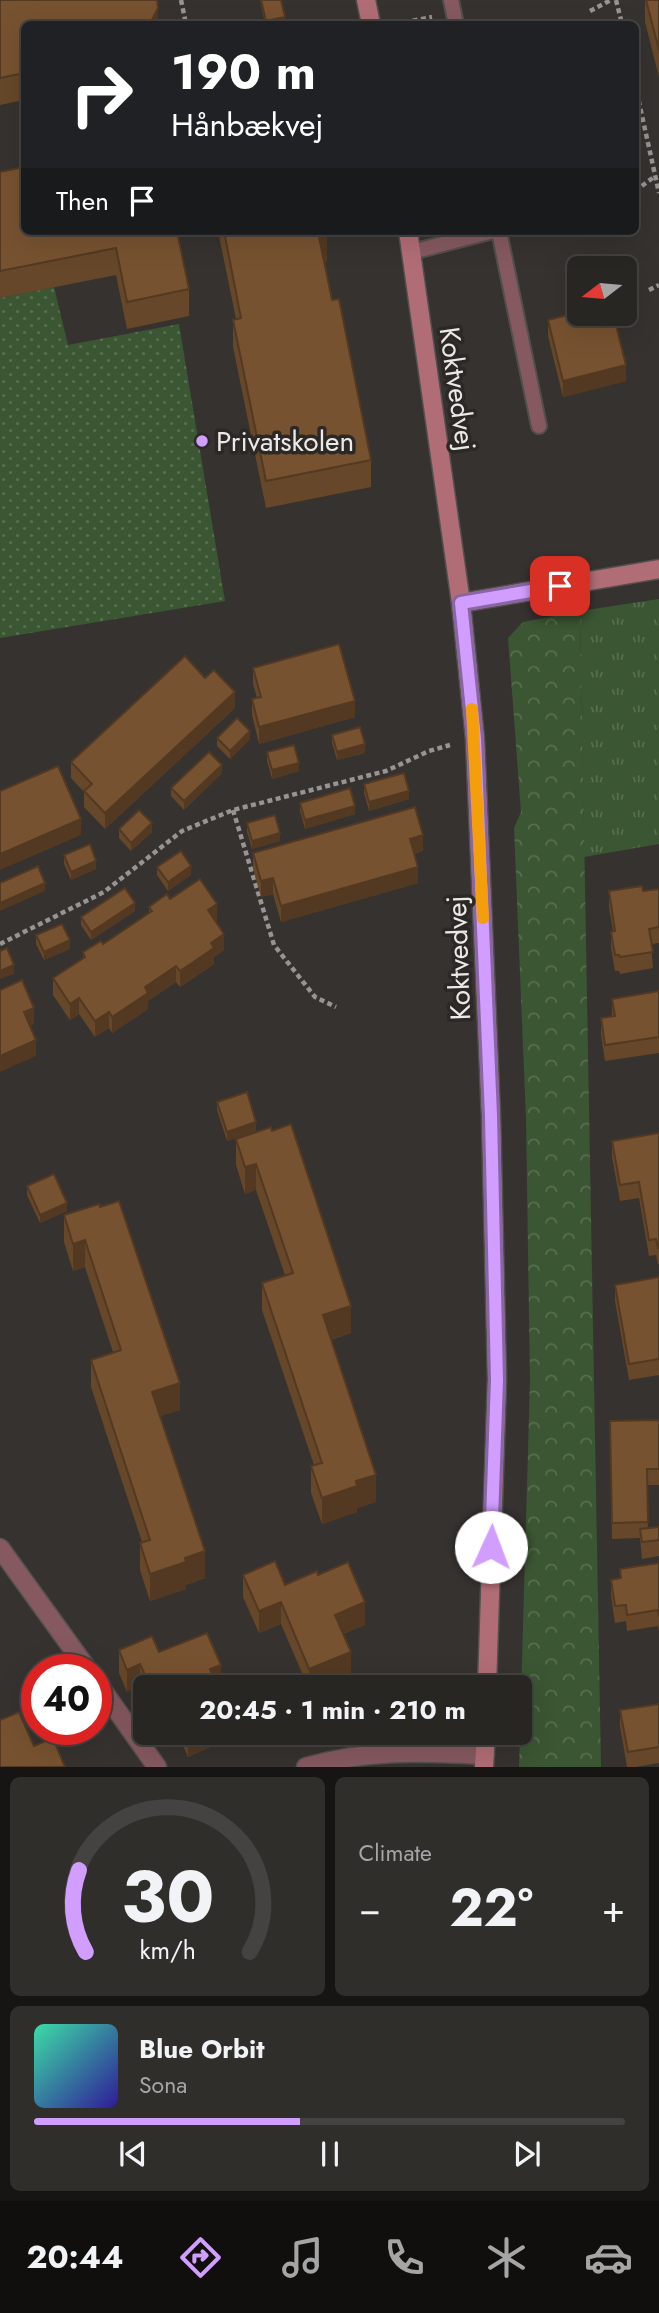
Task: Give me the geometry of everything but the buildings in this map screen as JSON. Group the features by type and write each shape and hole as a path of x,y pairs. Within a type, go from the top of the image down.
{"street":[{"path":"366,0 370,21"},
{"name":"Koktvedvej","path":"409,235 461,603 475,739 491,1116 496,1366 487,1675"},
{"path":"461,603 659,569"},
{"path":"0,1548 76,1654"},
{"path":"112,1704 157,1767"},
{"path":"306,1767 336,1758 397,1751 485,1761"}],"lane":[{"path":"412,252 478,235"},
{"path":"500,235 539,426"}],"path":[{"path":"181,0 185,21"},
{"path":"590,11 611,0"},
{"path":"616,0 621,21"},
{"path":"409,21 454,12"},
{"path":"639,104 659,193"},
{"path":"639,188 654,177"},
{"path":"649,290 659,285"},
{"path":"0,944 104,892 182,831 233,810 386,771 429,751 475,739"},
{"path":"233,810 274,945 315,997 336,1007"}],"green space":[{"path":"54,287 68,345 179,324 225,601 0,638 0,298"},
{"path":"659,599 659,844 584,857 580,611"},
{"path":"580,611 601,1767 519,1767 520,1745 532,1745 532,1675 522,1675 530,1380 526,1119 514,828 521,812 508,638 523,622"}],"slow traffic":[{"path":"472,709 483,918"}],"place":[{"name":"Privatskolen","path":"202,441"}],"route":[{"path":"491,1547 497,1380 491,1116 475,739 461,603 560,586"}]}
